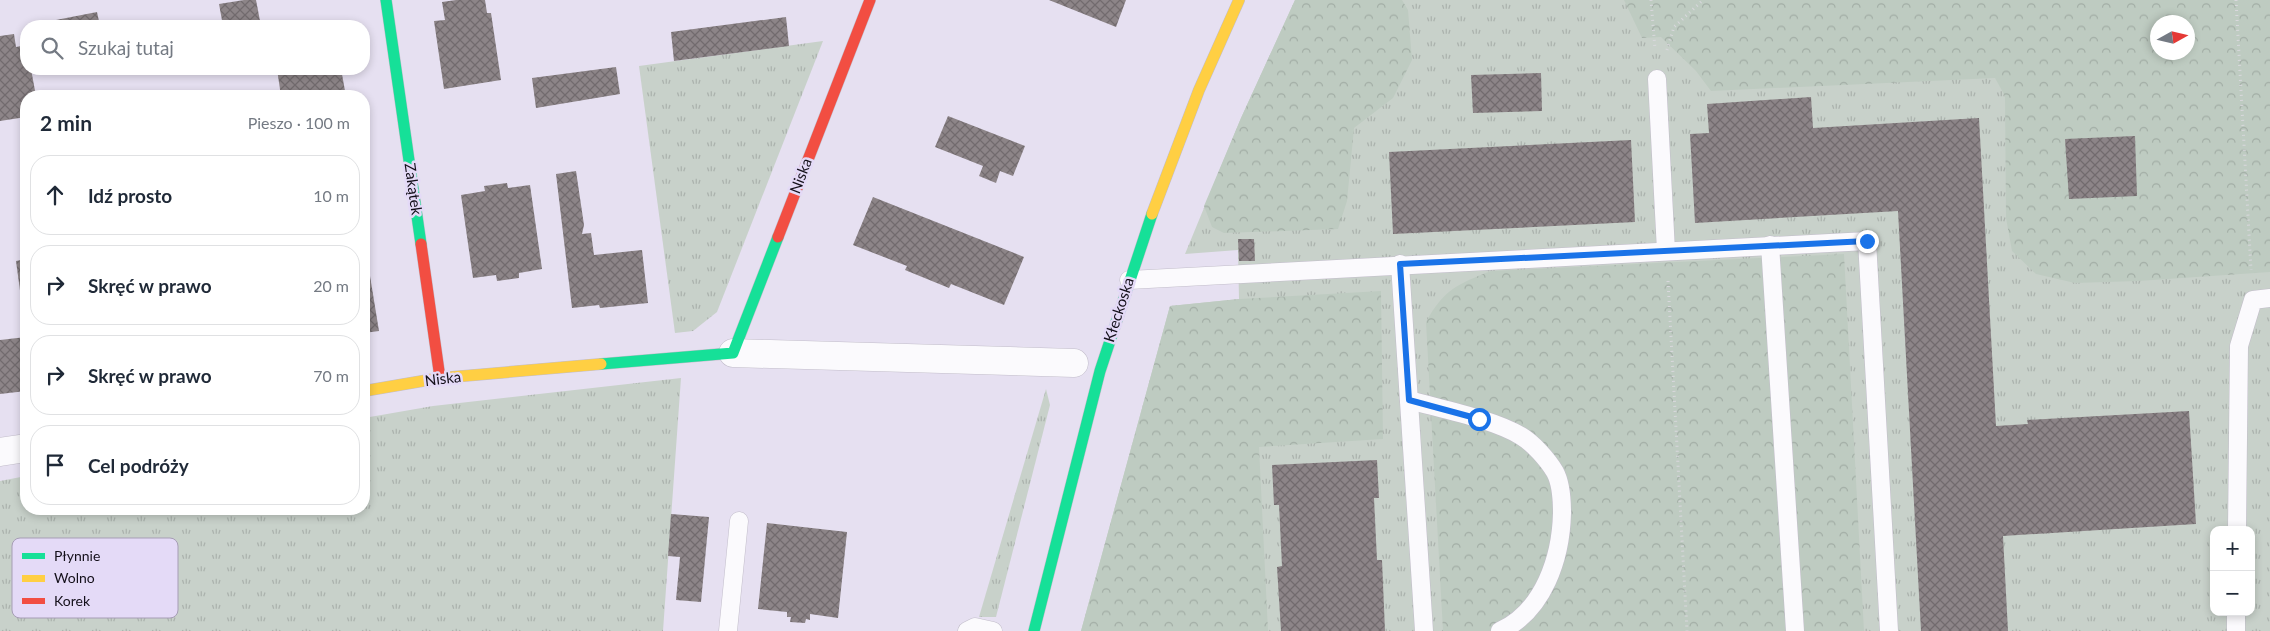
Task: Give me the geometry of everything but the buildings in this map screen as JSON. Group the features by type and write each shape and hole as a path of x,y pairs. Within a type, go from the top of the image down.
{"street":[{"name":"Zakątek","path":"386,0 440,378"},
{"name":"Niska","path":"733,353 870,0"},
{"name":"Kłeckoska","path":"1034,631 1100,373 1129,280 1194,106 1238,0"},
{"name":"Niska","path":"370,390 440,378 733,353 1074,363"},
{"path":"0,452 20,449"}],"lane":[{"path":"1658,79 1666,251"},
{"path":"1129,280 1400,264 1867,241 1889,631"},
{"path":"1770,246 1795,631"},
{"path":"1400,264 1424,631"},
{"path":"2237,526 2238,346 2262,300"},
{"path":"1409,400 1479,419 1522,436 1555,472 1562,498 1561,520 1557,554 1550,576 1538,597 1525,614 1500,631"},
{"path":"728,631 739,521"},
{"path":"2236,616 2236,631"},
{"path":"967,631 975,626 993,631"}],"path":[{"path":"1650,0 1658,79"},
{"path":"1658,79 1674,27 1702,0"},
{"path":"2236,0 2262,300"},
{"path":"1666,251 1687,631"}],"green space":[{"path":"1295,0 2270,0 2270,631 1081,631 1170,306 1239,299 1238,250 1185,254 1241,118"},
{"path":"1295,0 1402,0 1408,10 1412,60 1393,98 1354,128 1347,201 1338,229 1224,233 1212,227 1204,206 1241,118"},
{"path":"1624,0 2270,0 2270,272 2138,281 2075,283 2036,274 2012,251 2006,218 2005,96 1995,78 1711,91 1696,71 1661,37 1642,38"},
{"path":"823,41 717,312 693,331 675,333 639,66"},
{"path":"1844,254 1864,631 1443,631 1426,322 1446,295 1461,284 1491,271"},
{"path":"1381,291 1383,439 1259,447 1268,631 1081,631 1170,306 1239,299"},
{"path":"681,378 663,631 0,631 0,481 20,477 20,515 370,515 370,417 433,406"},
{"path":"1046,389 1050,405 996,617 979,617"}],"traffic: fast":[{"path":"386,0 421,244"},
{"path":"1034,631 1100,371 1152,214"},
{"path":"601,364 733,353 778,237"}],"traffic: slow":[{"path":"1152,214 1199,90 1239,0"},
{"path":"370,390 440,378 601,364"}],"traffic: jam":[{"path":"778,237 870,0"},
{"path":"421,244 440,378"}],"route":[{"path":"1479,419 1409,400 1400,264 1867,241"}]}
